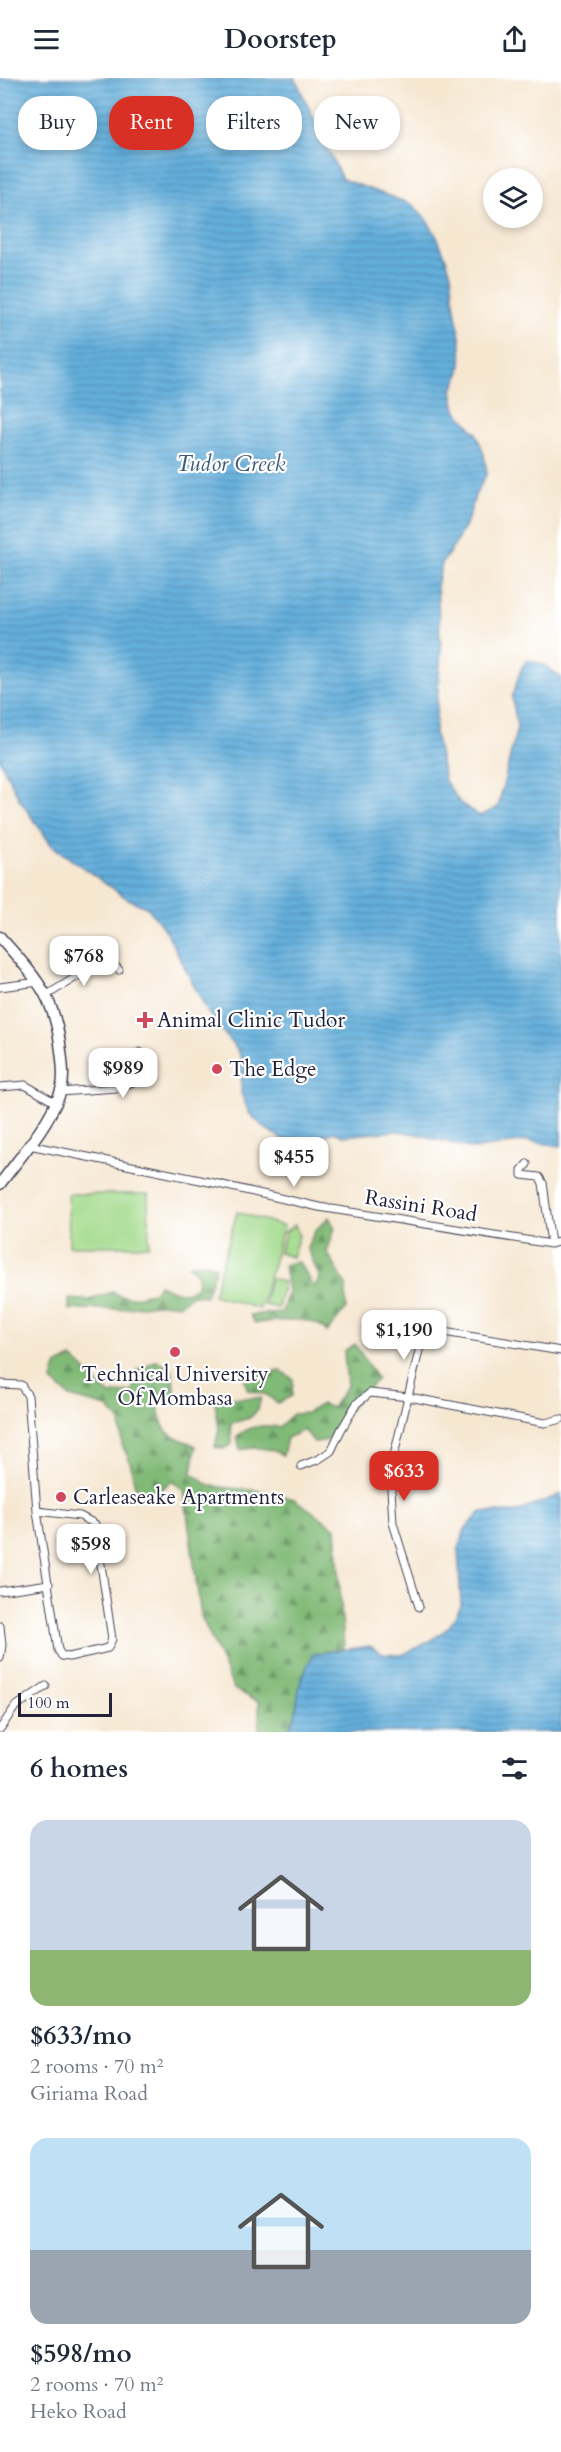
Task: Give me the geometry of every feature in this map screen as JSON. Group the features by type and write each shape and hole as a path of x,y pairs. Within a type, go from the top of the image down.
{"main road":[{"path":"0,937 39,982 47,995 56,1018 63,1070 56,1103 0,1184"}],"street":[{"path":"47,995 81,974 102,953 120,970"},
{"path":"0,987 39,982"},
{"path":"60,1092 116,1088 136,1081 140,1052"},
{"path":"0,1086 25,1085 56,1103"},
{"name":"Rassini Road","path":"29,1145 319,1207 551,1244 561,1241"},
{"path":"526,1164 522,1175 539,1178 543,1183 551,1244"},
{"path":"369,1320 561,1351"},
{"path":"419,1607 393,1523 390,1472 424,1330"},
{"path":"0,1384 21,1385 28,1396 37,1511 56,1639 62,1656 94,1653 110,1646 112,1639 109,1613 95,1524 80,1516 37,1511"},
{"path":"301,1466 331,1451 340,1430 357,1402 370,1393 408,1397 545,1423 561,1419"},
{"path":"0,1591 49,1584"},
{"path":"0,1626 3,1651 0,1658"},
{"path":"0,1730 11,1711 46,1686"}],"green space":[{"path":"68,1194 148,1194 149,1246 69,1246"},
{"path":"237,1212 284,1226 260,1309 213,1295"},
{"path":"329,1217 335,1228 327,1252 346,1285 346,1309 327,1332 313,1322 283,1320 255,1323 250,1315 282,1312 288,1291 284,1265 298,1261 314,1287 320,1278 307,1247 315,1231"},
{"path":"295,1225 299,1236 292,1257 279,1253 286,1231"},
{"path":"203,1263 216,1266 206,1296 192,1295 179,1305 69,1310 69,1299 89,1300 112,1292 128,1297 138,1296 154,1292 159,1285 178,1291 192,1290 197,1288 198,1274 188,1265"},
{"path":"270,1278 284,1282 278,1308 264,1305"},
{"path":"355,1344 377,1379 345,1414 328,1440 314,1442 304,1430 287,1438 283,1455 262,1448 240,1450 237,1436 247,1430 262,1426 279,1427 293,1414 307,1413 322,1404 332,1408 347,1386 344,1351"},
{"path":"72,1358 110,1395 134,1391 136,1371 157,1360 172,1370 175,1392 157,1401 161,1420 171,1435 196,1446 192,1473 210,1486 262,1491 294,1499 336,1528 344,1649 313,1654 301,1681 293,1720 286,1732 259,1732 259,1702 234,1689 201,1616 184,1490 172,1481 159,1491 136,1492 130,1461 122,1445 120,1421 107,1407 70,1397 52,1381 56,1366"},
{"path":"281,1371 293,1379 292,1396 277,1403 267,1395 248,1390 244,1380 260,1374"},
{"path":"225,1398 261,1398 254,1414 231,1423 232,1444 223,1449 215,1447 219,1429 215,1402"}],"water":[{"name":"Tudor Creek","path":"0,78 295,78 314,119 314,150 329,150 342,179 411,204 418,210 435,234 451,274 461,343 461,368 452,390 456,410 476,433 484,454 487,473 456,543 442,563 437,586 441,650 435,733 445,781 460,803 480,816 498,807 517,727 512,697 521,669 527,660 542,664 561,677 561,1146 526,1141 473,1149 397,1131 343,1136 334,1132 311,1141 287,1142 263,1127 249,1113 241,1093 242,1063 239,1052 208,1013 167,933 148,908 128,899 52,846 19,799 0,760"},
{"path":"561,1494 561,1732 286,1732 293,1720 299,1687 313,1654 370,1646 383,1654 402,1655 430,1641 449,1627 461,1606 458,1551 465,1529 481,1512 517,1512"}],"place":[{"name":"Animal Clinic Tudor","path":"145,1020"},
{"name":"The Edge","path":"217,1069"},
{"name":"Technical University Of Mombasa","path":"175,1352"},
{"name":"Carleaseake Apartments","path":"61,1497"}]}
